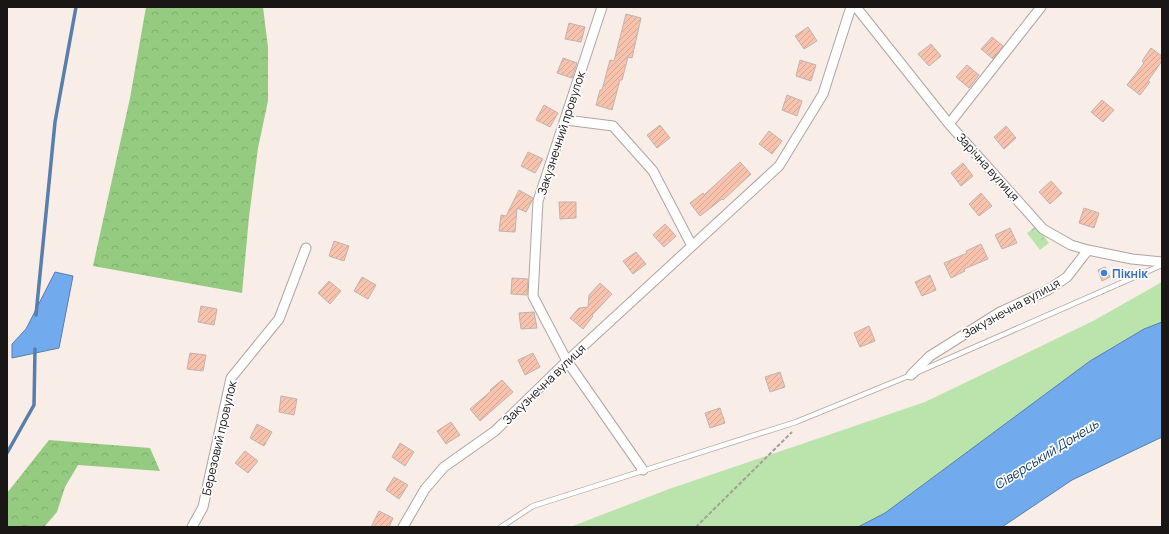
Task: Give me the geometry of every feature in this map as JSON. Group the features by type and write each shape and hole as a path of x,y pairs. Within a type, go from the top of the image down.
{"street":[{"name":"Закузнечний провулок","path":"602,7 566,120 538,201 533,296 567,361 643,470"},
{"name":"Закузнечна вулиця","path":"403,527 425,488 444,467 495,431 567,361 779,166 823,94 851,7"},
{"name":"Зарічна вулиця","path":"856,7 949,124 1043,229 1071,245 1088,250 1162,264"},
{"path":"949,124 1041,7"},
{"path":"566,120 613,126 653,171 692,246"},
{"name":"Березовий провулок","path":"192,527 203,507 231,378 279,319 306,248"},
{"name":"Закузнечна вулиця","path":"911,375 930,356 1000,312 1048,290 1066,277 1088,250"}],"lane":[{"path":"501,527 533,506 796,422 911,375 1162,264"}],"path":[{"path":"696,527 795,428 796,422"}],"green space":[{"path":"146,7 263,7 268,47 268,101 258,148 249,217 242,293 93,266 130,98"},
{"path":"1036,226 1049,243 1040,250 1027,233"},
{"path":"1162,282 1162,322 1144,329 1090,361 885,513 858,527 570,527 669,489 925,402 1093,321"},
{"path":"49,440 150,448 160,471 78,465 65,487 57,512 44,527 7,527 7,493"}],"water":[{"path":"55,272 73,276 59,348 12,358 12,344 26,329"},
{"name":"Сіверський Донець","path":"1162,322 1162,437 1072,480 1002,527 858,527 885,513 1090,361 1144,329"}],"building":[{"path":"626,14 641,18 632,58 628,57 612,110 596,105 600,90 602,90 610,60 614,61"},
{"path":"569,23 585,27 581,42 565,39"},
{"path":"808,27 817,41 804,49 795,36"},
{"path":"992,37 1003,46 993,59 981,49"},
{"path":"931,44 941,56 929,66 918,54"},
{"path":"1151,48 1162,56 1162,61 1148,81 1150,82 1140,95 1127,85 1144,63 1142,61"},
{"path":"563,58 577,63 572,78 557,73"},
{"path":"800,60 816,65 811,81 796,76"},
{"path":"967,65 979,75 969,88 956,77"},
{"path":"787,95 802,101 797,116 782,110"},
{"path":"1102,100 1114,110 1103,122 1091,112"},
{"path":"544,105 558,113 550,127 536,120"},
{"path":"660,125 670,138 657,148 647,135"},
{"path":"1006,126 1016,138 1004,149 994,137"},
{"path":"769,131 782,141 772,154 759,144"},
{"path":"528,152 543,159 535,173 521,166"},
{"path":"740,162 751,174 723,200 722,199 700,216 690,203 703,193 704,195"},
{"path":"963,163 973,176 961,186 951,173"},
{"path":"1051,181 1062,193 1050,204 1039,192"},
{"path":"519,190 533,198 532,201 526,212 517,208 515,232 499,231 501,215 506,216"},
{"path":"981,193 992,206 979,216 969,204"},
{"path":"559,202 576,202 576,218 560,219"},
{"path":"1084,208 1099,213 1094,228 1079,223"},
{"path":"665,224 676,236 664,247 653,235"},
{"path":"1010,228 1017,243 1002,249 995,235"},
{"path":"334,241 349,246 344,261 329,256"},
{"path":"981,244 988,259 964,269 965,271 951,278 944,263 967,253 966,251"},
{"path":"636,252 646,264 633,274 623,261"},
{"name":"Пікнік","path":"1105,267 1110,277 1102,281 1098,270"},
{"path":"930,275 936,290 922,296 915,282"},
{"path":"362,277 376,285 368,299 354,291"},
{"path":"512,278 528,279 527,295 511,294"},
{"path":"329,281 341,291 330,304 318,293"},
{"path":"600,283 612,294 592,315 593,316 583,329 570,318 579,308 588,307 589,295"},
{"path":"201,306 217,309 214,325 198,322"},
{"path":"534,312 537,328 521,329 519,313"},
{"path":"869,326 875,341 860,347 854,333"},
{"path":"190,353 206,355 203,371 187,369"},
{"path":"533,353 540,367 525,375 518,360"},
{"path":"780,372 785,387 770,392 765,377"},
{"path":"502,380 513,392 480,421 470,409"},
{"path":"281,396 297,399 294,415 279,412"},
{"path":"720,408 725,423 710,428 705,413"},
{"path":"451,422 460,435 446,444 437,431"},
{"path":"257,424 272,432 264,446 250,438"},
{"path":"400,443 414,452 405,466 392,457"},
{"path":"245,451 258,461 248,473 235,463"},
{"path":"394,477 408,485 399,499 386,490"},
{"path":"379,511 393,518 389,527 371,527"}],"waterway":[{"path":"36,315 55,122 76,7"},
{"path":"7,453 34,405 35,349"}],"place":[{"name":"Пікнік","path":"1104,273"}]}
